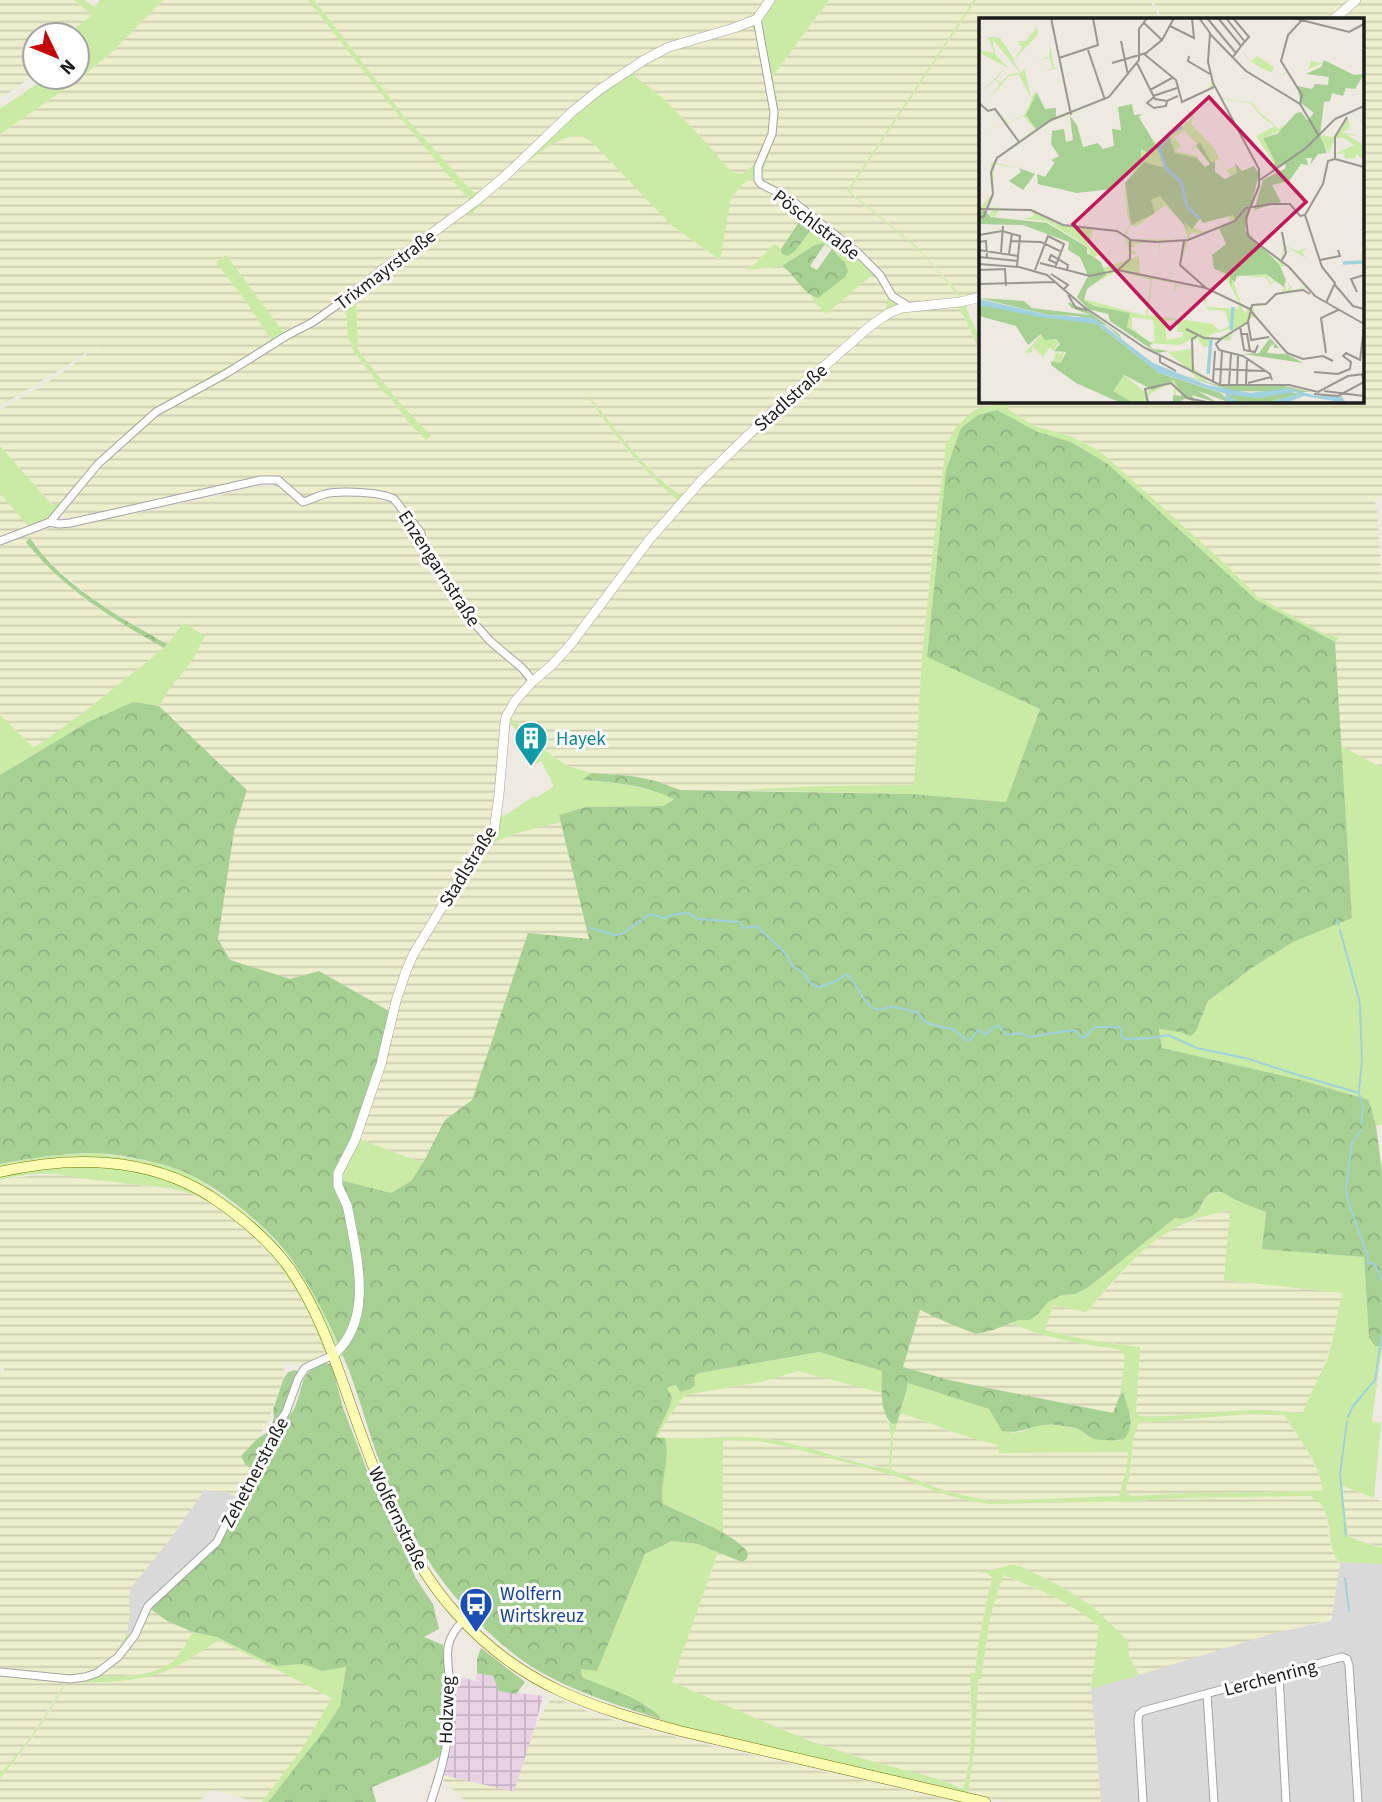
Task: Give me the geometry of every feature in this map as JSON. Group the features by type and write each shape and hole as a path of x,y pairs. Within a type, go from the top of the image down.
{"main road":[{"name":"Wolfernstraße","path":"0,1172 51,1162 97,1161 121,1164 168,1176 204,1192 239,1215 259,1233 288,1266 307,1297 333,1355 389,1505 426,1573 463,1621 499,1654 532,1677 602,1709 680,1731 985,1802"}],"street":[{"path":"757,19 770,0"},
{"path":"1335,18 1356,0"},
{"name":"Pöschlstraße","path":"757,19 774,112 772,134 758,167 758,180 790,200 858,253 880,275 892,296 908,306"},
{"name":"Trixmayrstraße","path":"0,541 50,522 99,464 156,412 313,322 344,300 477,200 572,112 614,80 668,47 757,19"},
{"path":"889,313 892,296"},
{"path":"908,306 933,306 979,297"},
{"name":"Stadlstraße","path":"333,1355 351,1332 360,1288 349,1214 345,1198 338,1186 338,1173 355,1140 382,1064 405,971 451,892 494,831 506,717 515,701 533,681 571,645 656,531 699,482 771,413 869,327 889,313 908,306"},
{"name":"Enzengarnstraße","path":"50,522 70,523 261,480 274,479 281,482 303,502 329,493 388,496 394,499 421,533 425,551 474,623 533,681"},
{"name":"Zehetnerstraße","path":"0,1672 70,1679 97,1672 118,1657 135,1635 148,1606 217,1542 227,1521 245,1496 305,1368 333,1355"},
{"name":"Holzweg","path":"431,1802 441,1771 448,1732 450,1686 446,1653 450,1639 463,1621"},
{"name":"Lerchenring","path":"1143,1802 1139,1714 1143,1711 1342,1657 1347,1659 1349,1665 1358,1802"},
{"path":"1279,1675 1286,1802"},
{"path":"1207,1694 1214,1802"}],"shaded area":[{"path":"205,1489 224,1491 240,1499 229,1522 136,1639 126,1634 132,1586 171,1538"},
{"path":"1340,1562 1382,1564 1382,1802 1101,1802 1091,1689 1278,1632 1331,1621"},
{"path":"477,1673 493,1676 499,1691 543,1696 514,1792 442,1775 454,1720 455,1676 476,1681"}],"green space":[{"path":"0,0 74,0 92,15 84,21 21,21 21,84 0,98"},
{"path":"74,0 84,0 94,7 100,0 163,0 91,70 91,21 84,21 92,15"},
{"path":"163,0 308,0 471,201 313,318 282,332 226,256 217,262 271,339 158,406 117,441 63,502 53,505 0,446 0,410 57,377 101,343 0,406 0,134 62,91 91,91 91,70"},
{"path":"308,0 314,0 403,115 468,187 478,192 636,61 752,17 764,0 829,0 773,76 778,121 762,179 825,225 897,296 908,302 918,303 960,298 912,244 847,191 976,0 849,191 915,245 963,298 979,301 967,306 967,310 979,337 979,349 957,306 910,310 894,314 879,323 732,454 679,509 530,689 519,701 511,718 547,752 567,766 592,773 583,780 629,786 674,798 663,806 586,807 559,815 561,822 494,842 460,886 410,969 396,1015 389,1052 361,1134 364,1141 424,1161 411,1181 391,1193 339,1180 404,968 499,816 506,815 554,786 541,761 537,764 520,737 522,735 508,722 525,684 524,678 518,668 490,643 432,568 419,546 428,550 484,631 531,673 539,674 549,666 678,501 628,450 586,393 642,462 682,496 882,313 888,298 882,284 872,275 827,313 824,312 811,297 818,298 840,256 822,243 782,266 746,270 774,244 783,254 796,250 813,227 801,219 805,214 791,202 751,178 731,198 720,260 671,225 594,144 575,136 549,146 536,155 478,207 474,216 469,212 445,228 362,290 356,298 358,350 398,401 431,436 426,440 381,390 354,352 348,337 346,310 338,303 323,313 210,379 164,404 125,433 158,406 271,339 216,262 226,255 283,332 313,318 470,201","holes":["748,26 751,26 756,36 771,101 772,120 761,155 742,174 728,168 665,100 631,73 673,51"]},
{"path":"314,0 764,0 752,17 743,22 662,47 478,192 474,192 403,115"},
{"path":"830,0 974,0 847,191 912,244 960,298 918,303 908,302 897,296 879,270 762,179 778,120 773,76"},
{"path":"976,0 1150,0 1159,18 979,18 979,294 963,298 938,269 889,223 849,191"},
{"path":"1152,0 1351,0 1331,18 1161,18"},
{"path":"1360,0 1382,0 1382,495 1375,501 1382,592 1382,768 1341,746 1335,642 1339,638 1325,634 1258,597 1100,451 1070,436 1034,426 1008,409 1008,402 1364,402 1364,18 1340,18"},
{"path":"748,26 755,31 759,46 771,101 771,125 761,154 743,174 728,168 665,100 630,73 670,50"},
{"path":"26,91 62,91 0,134 0,109"},
{"path":"576,135 594,144 671,225 719,260 731,198 751,178 791,202 805,214 781,249 774,244 747,269 779,265 797,279 875,275 887,293 888,304 882,313 682,496 640,459 591,400 620,442 678,501 560,654 539,674 531,673 484,631 420,546 457,604 518,668 525,684 508,705 491,828 456,879 389,1011 319,971 290,980 230,960 218,939 234,831 247,790 159,706 192,661 172,640 167,644 94,600 39,552 31,539 34,552 76,592 94,606 164,648 34,749 0,715 0,544 54,527 147,511 260,486 274,487 272,476 252,478 67,520 64,517 64,513 98,469 154,418 342,308 346,310 348,337 354,352 381,390 414,427 398,401 358,350 356,298 362,290 445,228 470,212 473,215 478,207 538,153"},
{"path":"801,219 808,221 813,227 796,250 788,256 782,254 781,249"},
{"path":"822,243 825,244 810,266 817,270 832,249 845,263 848,271 845,277 818,298 808,293 782,266"},
{"path":"957,306 979,349 979,402 998,402 987,406 934,540 922,657 914,785 680,790 632,776 592,773 568,766 547,752 511,718 514,709 702,484 774,415 879,323 894,314"},
{"path":"998,402 1008,402 1008,409 1034,426 1070,436 1100,451 1258,597 1325,634 1340,638 1335,642 1256,600 1108,464 1071,442 1038,432 997,410 978,415 961,428 946,470 927,657 1040,709 1006,802 912,794 733,790 914,785 922,657 946,445 956,427 974,410 996,405"},
{"path":"997,410 1038,432 1071,442 1108,464 1256,600 1335,642 1352,918 1293,942 1252,968 1208,1001 1196,1031 1191,1036 1159,1029 1162,1048 1301,1080 1369,1100 1376,1126 1382,1173 1382,1346 1375,1346 1369,1338 1364,1257 1262,1249 1266,1212 1219,1192 1207,1196 1193,1215 1175,1218 1090,1286 1076,1294 1061,1295 1048,1302 1030,1320 1019,1320 976,1334 920,1310 903,1367 949,1380 1113,1413 1123,1392 1131,1422 1124,1439 1095,1439 1078,1429 1056,1425 1002,1431 989,1409 908,1383 897,1423 892,1424 883,1406 882,1371 819,1352 699,1373 694,1377 695,1385 691,1389 680,1392 676,1385 667,1388 672,1397 670,1406 655,1437 665,1438 666,1446 663,1504 735,1540 748,1554 747,1559 742,1562 698,1544 672,1541 645,1554 597,1671 581,1669 582,1677 646,1705 661,1718 659,1719 581,1691 537,1670 494,1637 453,1594 426,1556 393,1493 344,1358 314,1295 282,1247 256,1220 208,1184 169,1166 148,1161 94,1153 0,1164 0,775 88,722 133,702 159,706 247,790 234,831 218,939 230,960 290,979 319,971 389,1011 377,1061 340,1180 391,1193 411,1181 445,1120 472,1100 528,933 589,939 559,815 586,807 663,806 674,799 640,787 582,780 592,773 632,776 680,790 912,794 1006,802 1040,709 927,657 946,470 961,428 978,415"},
{"path":"0,446 52,505 63,502 53,515 29,527 0,493"},
{"path":"0,493 29,527 0,538"},
{"path":"30,538 43,555 74,585 111,611 167,644 164,648 72,589 26,542"},
{"path":"184,623 205,636 192,661 159,706 133,702 88,722 0,775 0,715 34,748 83,713 164,648"},
{"path":"1341,746 1382,768 1382,1124 1376,1126 1369,1100 1301,1080 1162,1048 1159,1028 1180,1032 1196,1031 1208,1001 1252,968 1293,942 1352,918"},
{"path":"561,822 589,939 528,934 472,1100 445,1120 424,1161 364,1141 361,1134 389,1052 396,1015 410,969 460,886 494,842"},
{"path":"96,1153 175,1168 205,1184 244,1212 264,1230 296,1267 321,1309 344,1358 324,1352 308,1311 272,1256 240,1225 201,1198 166,1188 56,1174 0,1180 0,1164 48,1156"},
{"path":"62,1174 187,1192 207,1201 247,1230 281,1268 308,1312 324,1352 307,1364 285,1363 283,1380 268,1421 257,1439 241,1456 254,1470 240,1499 224,1491 205,1489 171,1538 132,1586 129,1595 130,1616 122,1646 113,1658 85,1677 0,1672 0,1375 5,1371 3,1367 0,1368 0,1180"},
{"path":"1215,1192 1227,1193 1234,1199 1266,1212 1262,1249 1364,1257 1369,1338 1375,1346 1382,1346 1372,1421 1381,1423 1374,1498 1343,1486 1342,1488 1348,1535 1382,1548 1382,1564 1340,1564 1332,1545 1324,1509 1310,1496 991,1504 947,1495 893,1475 760,1441 723,1440 723,1534 704,1522 663,1504 662,1488 667,1455 665,1438 768,1439 889,1469 891,1435 888,1421 897,1423 908,1383 989,1409 1011,1433 1022,1432 1040,1424 1055,1425 1078,1429 1091,1438 1119,1441 1131,1427 1131,1417 1123,1393 1120,1395 1125,1356 1122,1351 1049,1336 1012,1323 1030,1320 1047,1302 1061,1295 1076,1294 1090,1286 1175,1218 1202,1206 1205,1198","holes":["1230,1210 1224,1280 1342,1293 1328,1357 1302,1414 1261,1410 1139,1416 1136,1412 1140,1347 1087,1340 1045,1330 1053,1305 1086,1312 1157,1239 1190,1221","901,1413 999,1445 999,1453 1128,1452 1127,1467 1119,1496 990,1501 948,1492 891,1470 893,1436","1248,1414 1284,1415 1313,1461 1323,1491 1127,1494 1133,1440 1138,1424"]},
{"path":"1230,1210 1225,1280 1342,1293 1333,1338 1303,1414 1264,1409 1139,1416 1136,1412 1140,1347 1087,1340 1045,1330 1053,1305 1086,1312 1143,1250 1170,1230"},
{"path":"920,1309 976,1334 1012,1323 1079,1343 1122,1351 1125,1356 1124,1365 1120,1395 1114,1413 949,1380 902,1367"},
{"path":"819,1352 882,1371 882,1393 798,1371 765,1381 685,1395 657,1437 654,1437 670,1406 671,1397 667,1388 676,1385 680,1392 691,1389 694,1377 699,1373"},
{"path":"325,1363 330,1364 333,1370 343,1408 373,1486 415,1577 433,1604 439,1629 424,1637 443,1645 446,1700 442,1755 428,1764 372,1787 376,1802 268,1802 340,1706 346,1667 322,1671 303,1664 276,1666 217,1637 193,1632 167,1621 149,1608 216,1544 278,1429 294,1409 306,1375"},
{"path":"798,1371 882,1393 891,1435 889,1469 770,1439 723,1436 678,1439 657,1437 685,1395 765,1381"},
{"path":"288,1372 299,1372 290,1400 254,1470 245,1464 241,1456 268,1432 283,1380"},
{"path":"901,1412 952,1432 1000,1445 1000,1453 1128,1452 1120,1496 990,1501 948,1492 891,1470 893,1436"},
{"path":"1248,1414 1284,1415 1305,1447 1324,1491 1129,1496 1125,1491 1138,1423"},
{"path":"723,1440 760,1441 785,1446 893,1475 947,1495 991,1504 1310,1496 1323,1506 1329,1539 1340,1564 1331,1620 1278,1632 1139,1675 1129,1656 1127,1641 1092,1606 1020,1566 1010,1565 989,1573 992,1577 975,1673 970,1674 971,1735 963,1789 804,1739 672,1682 718,1552 742,1562 743,1546 723,1534"},
{"path":"1343,1486 1382,1502 1382,1548 1347,1535"},
{"path":"672,1541 698,1544 718,1552 672,1682 804,1739 963,1789 971,1746 970,1673 975,1673 992,1577 988,1573 980,1573 1010,1565 1020,1566 1092,1606 1128,1641 1129,1656 1139,1675 1091,1689 1099,1626 1053,1596 1003,1575 990,1617 981,1679 978,1679 975,1744 968,1793 664,1722 649,1706 582,1677 581,1669 597,1670 645,1554"},
{"path":"1003,1575 1060,1599 1099,1626 1091,1689 1101,1802 1005,1802 968,1793 975,1744 978,1678 981,1678 990,1617"},
{"path":"149,1608 167,1621 193,1632 182,1650 172,1663 161,1669 115,1677 97,1676 113,1665"},
{"path":"193,1632 217,1637 276,1666 303,1664 322,1671 346,1667 340,1706 268,1802 262,1802 302,1749 332,1698 219,1640 177,1666 147,1677 106,1682 67,1681 36,1731 0,1778 0,1774 37,1728 68,1677 89,1674 103,1666 117,1652 126,1634 136,1639 124,1655 99,1676 128,1676 159,1669 177,1657"},
{"path":"219,1640 332,1698 302,1749 262,1802 213,1790 200,1802 0,1802 0,1778 24,1750 67,1681 139,1679 193,1656"},
{"path":"481,1648 525,1682 516,1694 499,1691 493,1676 477,1673 477,1659"},
{"path":"0,1675 65,1682 20,1753 0,1774"},
{"path":"552,1696 590,1713 640,1728 957,1802 466,1802 441,1778 442,1775 514,1792 534,1730"}],"waterway":[{"path":"590,928 615,935 622,934 650,914 664,918 688,913 698,919 739,922 744,928 757,926 787,955 792,966 804,973 815,986 820,987 847,974 867,1003 875,1009 894,1007 919,1013 925,1021 954,1030 968,1041 978,1030 985,1035 999,1026 1006,1035 1021,1033 1028,1037 1074,1030 1081,1038 1095,1027 1119,1027 1121,1036 1126,1039 1168,1035 1197,1048 1249,1059 1359,1093 1363,1108 1361,1124"},
{"path":"1337,920 1339,925"},
{"path":"1340,930 1360,1003 1362,1061 1359,1091"},
{"path":"1361,1130 1352,1143 1346,1190 1368,1262 1375,1265 1382,1280"},
{"path":"1348,1417 1353,1406 1375,1380 1382,1335"},
{"path":"1346,1536 1340,1473 1347,1422"},
{"path":"1345,1578 1349,1611"}],"place":[{"name":"Hayek","path":"531,768"},
{"name":"Wolfern Wirtskreuz","path":"476,1634"}]}
